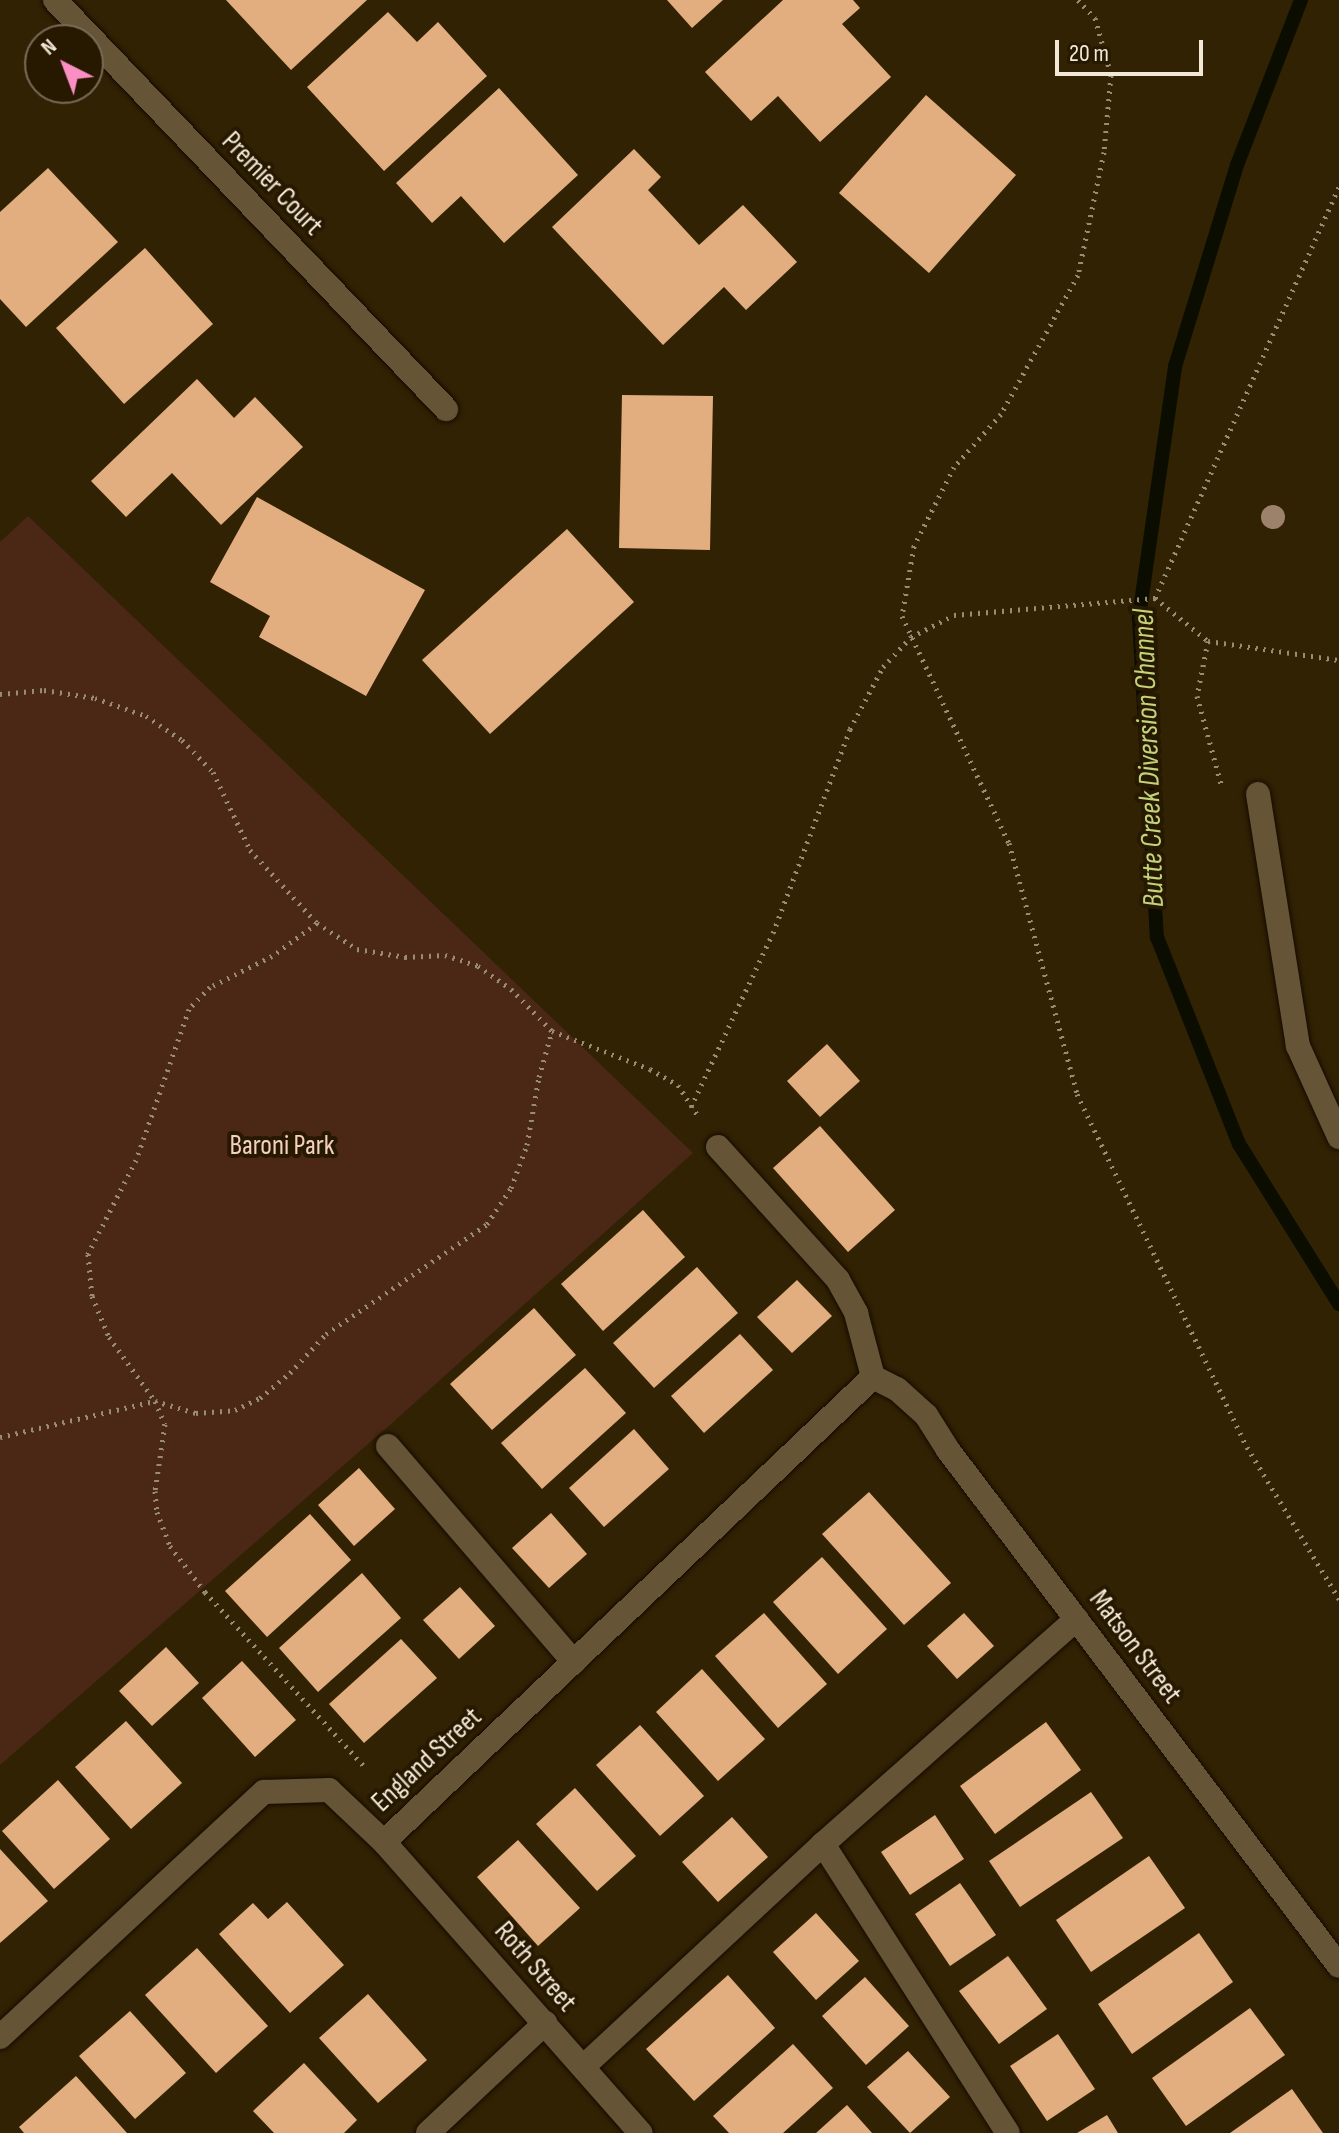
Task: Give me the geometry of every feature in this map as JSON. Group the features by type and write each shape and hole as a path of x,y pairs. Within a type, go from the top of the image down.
{"street":[{"name":"Premier Court","path":"55,0 446,409"},
{"path":"1258,794 1298,1046 1339,1137"},
{"path":"718,1147 838,1280 856,1313 873,1377"},
{"name":"Matson Street","path":"873,1377 897,1389 926,1415 948,1450 1339,1966"},
{"name":"England Street","path":"0,2037 264,1792 329,1790 384,1842 873,1377"},
{"path":"388,1446 574,1662"},
{"path":"583,2067 823,1844 1076,1619"},
{"name":"Roth Street","path":"384,1842 641,2133"},
{"path":"823,1844 1008,2133"},
{"path":"428,2133 545,2023"}],"path":[{"path":"1078,0 1095,18 1111,75 1104,152 1078,275 1001,414 954,467 914,546 902,616 1009,843 1077,1094 1247,1447 1339,1599"},
{"path":"1155,598 1339,186"},
{"path":"691,1107 773,933 850,729 883,667 911,637 954,615 1155,598 1208,641 1339,660"},
{"path":"1208,641 1197,696 1224,796"},
{"path":"0,694 44,690 95,698 146,716 182,740 213,772 250,850 317,923 357,949 405,957 445,955 478,966 511,989 552,1031 650,1069 678,1085 718,1147"},
{"path":"317,923 272,956 210,987 189,1009 136,1160 88,1254 92,1296 109,1337 155,1401 165,1424 155,1491 157,1512 170,1546 205,1592 369,1772"},
{"path":"0,1437 155,1401 196,1413 235,1410 260,1398 290,1373 326,1334 487,1224 511,1188 527,1145 552,1031"}],"green space":[{"name":"Baroni Park","path":"28,516 693,1153 391,1424 0,1765 0,542"}],"building":[{"path":"226,0 367,0 291,70"},
{"path":"667,0 723,0 692,28"},
{"path":"783,0 853,0 860,8 842,24 891,77 820,142 778,96 751,121 705,72"},
{"path":"388,12 417,42 438,22 487,76 384,171 307,87"},
{"path":"499,88 578,175 504,243 461,196 432,223 396,183"},
{"path":"926,95 1016,175 929,273 839,193"},
{"path":"634,149 661,177 648,190 699,245 743,205 797,262 746,310 724,287 663,345 552,227"},
{"path":"48,168 118,242 26,327 0,299 0,212"},
{"path":"145,248 213,324 124,404 56,328"},
{"path":"197,379 234,418 255,397 303,447 221,525 172,473 126,517 91,481"},
{"path":"622,395 713,396 710,550 619,548"},
{"path":"257,497 425,590 366,696 259,637 270,616 210,582"},
{"path":"567,529 634,602 490,734 422,660"},
{"path":"827,1044 860,1081 820,1117 787,1081"},
{"path":"820,1126 895,1210 848,1252 773,1168"},
{"path":"643,1210 685,1257 603,1331 561,1284"},
{"path":"697,1267 738,1313 654,1388 613,1343"},
{"path":"797,1280 832,1316 792,1353 757,1317"},
{"path":"534,1308 576,1355 492,1430 450,1384"},
{"path":"740,1334 773,1370 704,1433 671,1396"},
{"path":"585,1368 626,1413 542,1489 501,1443"},
{"path":"634,1429 669,1469 604,1527 569,1488"},
{"path":"359,1468 395,1509 354,1546 318,1505"},
{"path":"869,1492 951,1583 904,1625 822,1534"},
{"path":"551,1513 587,1554 549,1588 512,1548"},
{"path":"310,1514 351,1560 267,1637 225,1591"},
{"path":"822,1557 887,1629 838,1674 773,1602"},
{"path":"362,1573 401,1618 318,1692 279,1648"},
{"path":"460,1587 495,1626 459,1659 423,1620"},
{"path":"764,1613 827,1684 778,1728 715,1656"},
{"path":"964,1613 994,1646 957,1679 927,1646"},
{"path":"401,1639 437,1678 364,1743 329,1704"},
{"path":"166,1647 199,1683 152,1726 119,1691"},
{"path":"242,1661 296,1720 255,1757 202,1698"},
{"path":"702,1669 765,1739 718,1781 656,1712"},
{"path":"126,1721 182,1783 131,1829 75,1767"},
{"path":"1046,1722 1081,1770 995,1834 960,1786"},
{"path":"640,1725 704,1796 660,1836 596,1765"},
{"path":"58,1780 110,1839 54,1889 2,1831"},
{"path":"575,1788 636,1856 597,1891 536,1824"},
{"path":"1091,1792 1123,1838 1020,1907 989,1861"},
{"path":"935,1815 964,1859 910,1895 881,1852"},
{"path":"732,1817 768,1857 718,1902 682,1862"},
{"path":"518,1840 580,1908 538,1946 477,1877"},
{"path":"0,1849 48,1901 0,1943"},
{"path":"1149,1856 1185,1908 1091,1972 1056,1920"},
{"path":"960,1883 996,1935 950,1966 915,1914"},
{"path":"287,1902 344,1965 290,2013 219,1934 253,1903 268,1919"},
{"path":"816,1913 859,1961 816,2000 773,1952"},
{"path":"1199,1933 1233,1982 1132,2054 1098,2004"},
{"path":"197,1948 268,2026 216,2073 145,1995"},
{"path":"1008,1956 1047,2009 999,2044 959,1991"},
{"path":"728,1975 775,2028 694,2101 646,2049"},
{"path":"865,1977 909,2026 866,2065 822,2016"},
{"path":"368,1994 427,2060 378,2103 319,2038"},
{"path":"1250,2008 1285,2055 1186,2126 1152,2078"},
{"path":"130,2011 186,2073 135,2119 79,2056"},
{"path":"1058,2034 1095,2089 1047,2121 1010,2066"},
{"path":"793,2044 833,2088 783,2133 729,2133 713,2116"},
{"path":"908,2051 950,2097 910,2133 867,2087"},
{"path":"304,2063 357,2120 344,2133 274,2133 253,2111"},
{"path":"76,2076 127,2133 24,2133 19,2127"},
{"path":"1292,2089 1323,2133 1230,2133"},
{"path":"847,2105 872,2133 816,2133"},
{"path":"1107,2115 1118,2133 1077,2133"}],"waterway":[{"name":"Butte Creek Diversion Channel","path":"1301,0 1237,165 1175,367 1139,618 1157,937 1239,1144 1339,1304"}]}
